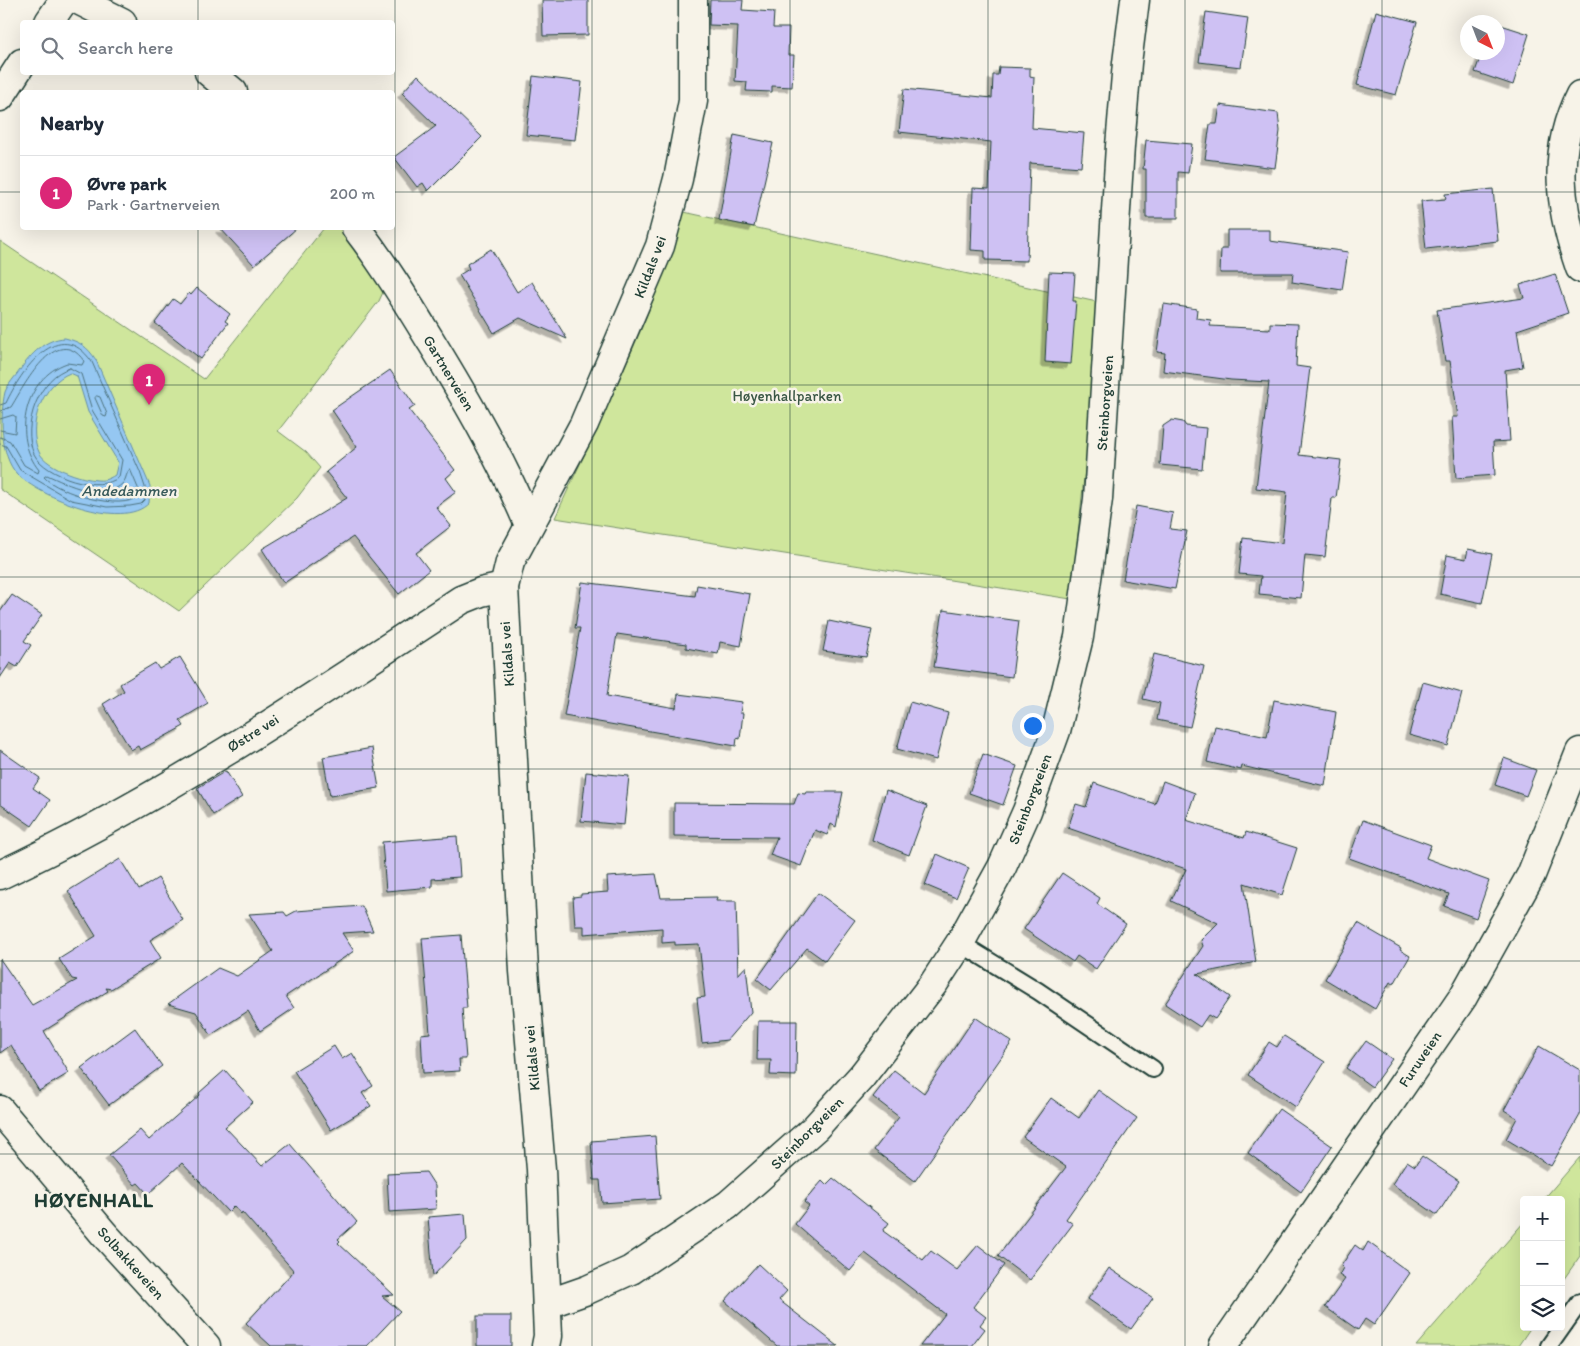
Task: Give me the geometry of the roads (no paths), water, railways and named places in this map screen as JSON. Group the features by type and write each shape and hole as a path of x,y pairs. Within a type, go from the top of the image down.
{"street":[{"path":"50,20 64,0"},
{"path":"78,0 118,20"},
{"name":"Kildals vei","path":"546,1346 547,1304 542,1170 524,971 504,587 510,562 584,424 660,246 678,179 693,101 692,0"},
{"name":"Steinborgveien","path":"547,1304 587,1290 631,1270 728,1205 790,1152 862,1076 934,983 960,943 1002,867 1027,812 1056,731 1079,637 1100,480 1120,146 1127,63 1135,0"},
{"path":"0,97 20,66"},
{"path":"213,75 231,90"},
{"path":"1580,95 1567,128 1561,153 1560,182 1563,208 1580,268"},
{"name":"Gartnerveien","path":"357,230 390,274 499,457 529,525"},
{"name":"Østre vei","path":"0,875 58,848 126,810 255,732 461,600 481,592 504,587"},
{"name":"Furuveien","path":"1223,1346 1463,997 1531,875 1580,752"},
{"name":"Solbakkeveien","path":"0,1110 104,1234 206,1346"}],"lane":[{"path":"960,943 1038,991 1153,1069"},
{"path":"1549,1346 1580,1302"}],"water":[{"name":"Andedammen","path":"65,338 79,343 96,360 150,486 149,503 137,511 120,514 81,508 62,501 28,483 11,466 4,446 2,423 5,392 24,364 39,348 58,339","holes":["70,373 77,376 88,412 118,462 115,475 104,480 88,479 58,468 43,458 35,442 36,418 45,396 60,378"]}],"place":[{"name":"Øvre park","path":"149,405"}],"district":[{"name":"HØYENHALL","path":"94,1200"}],"park label":[{"name":"Høyenhallparken","path":"787,396"}]}
